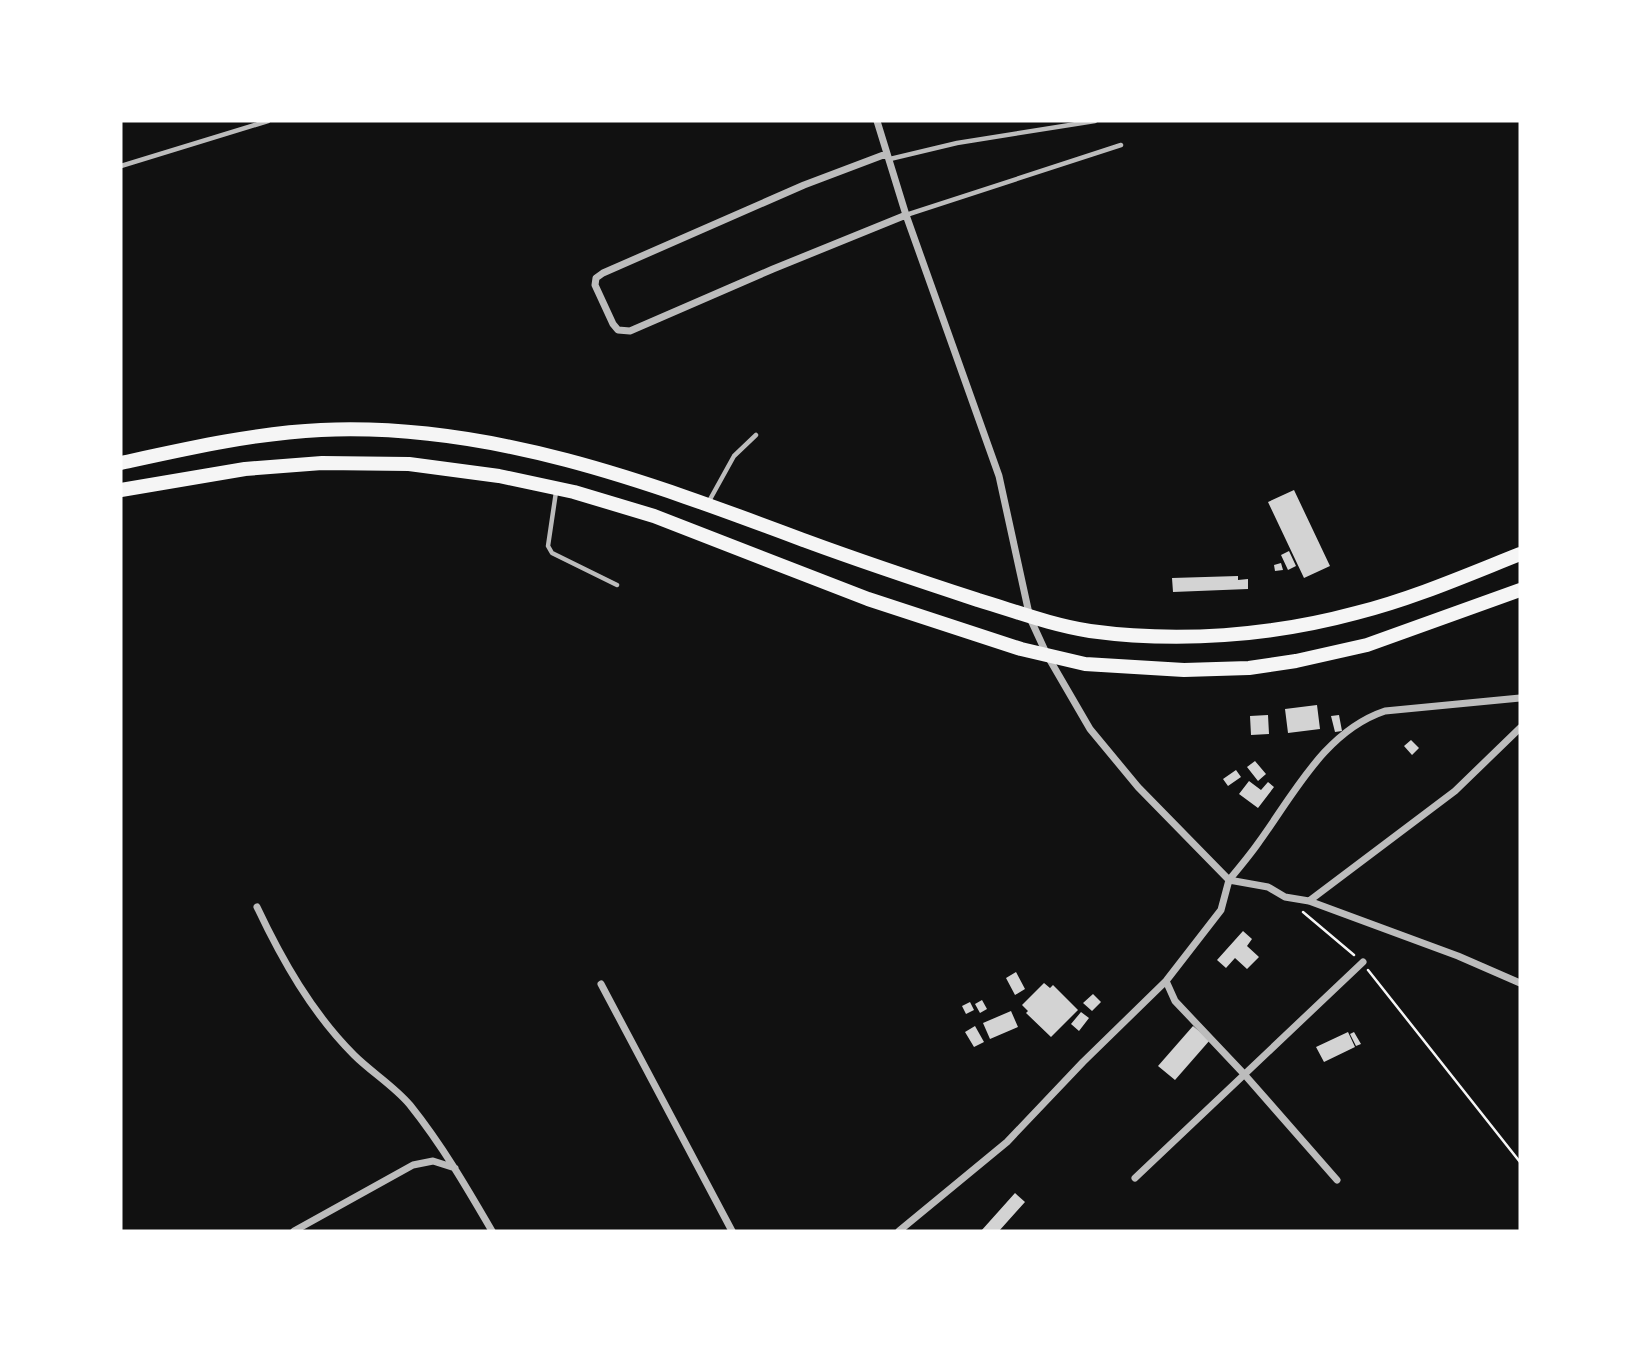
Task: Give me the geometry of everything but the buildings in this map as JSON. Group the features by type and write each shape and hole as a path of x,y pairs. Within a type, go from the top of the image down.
{"highway":[{"path":"121,463 206,445 283,434 343,430 410,431 455,437 588,466 707,504 879,568 1031,618 1090,631 1185,637 1272,631 1358,613 1520,554"},
{"path":"121,490 245,469 366,463 451,469 556,488 654,516 868,599 1021,649 1085,664 1172,669 1250,668 1296,661 1367,645 1520,590"}],"street":[{"path":"877,121 906,215 999,476 1031,618 1048,655 1090,729 1139,787 1228,880 1268,887 1285,897 1309,901 1458,956 1520,984"},
{"path":"887,157 804,185 603,273 596,278 595,285 613,324 618,330 631,331 906,215"},
{"path":"899,1231 1007,1142 1083,1062 1166,982 1221,910 1228,880 1259,843 1310,768 1343,736 1385,710 1520,698"},
{"path":"1309,901 1455,791 1520,728"},
{"path":"257,907 276,948 322,1020 354,1055 408,1103 455,1168 492,1231"},
{"path":"1135,1178 1363,962"},
{"path":"1166,982 1175,1001 1244,1074 1337,1180"},
{"path":"601,984 732,1231"},
{"path":"294,1231 413,1165 433,1161 455,1168"}],"lane":[{"path":"121,166 268,121"},
{"path":"887,157 1095,121"},
{"path":"906,215 1121,145"},
{"path":"707,504 734,456 756,435"},
{"path":"556,488 548,546 552,553 617,586"}],"path":[{"path":"1285,897 1363,962 1520,1162"}]}
